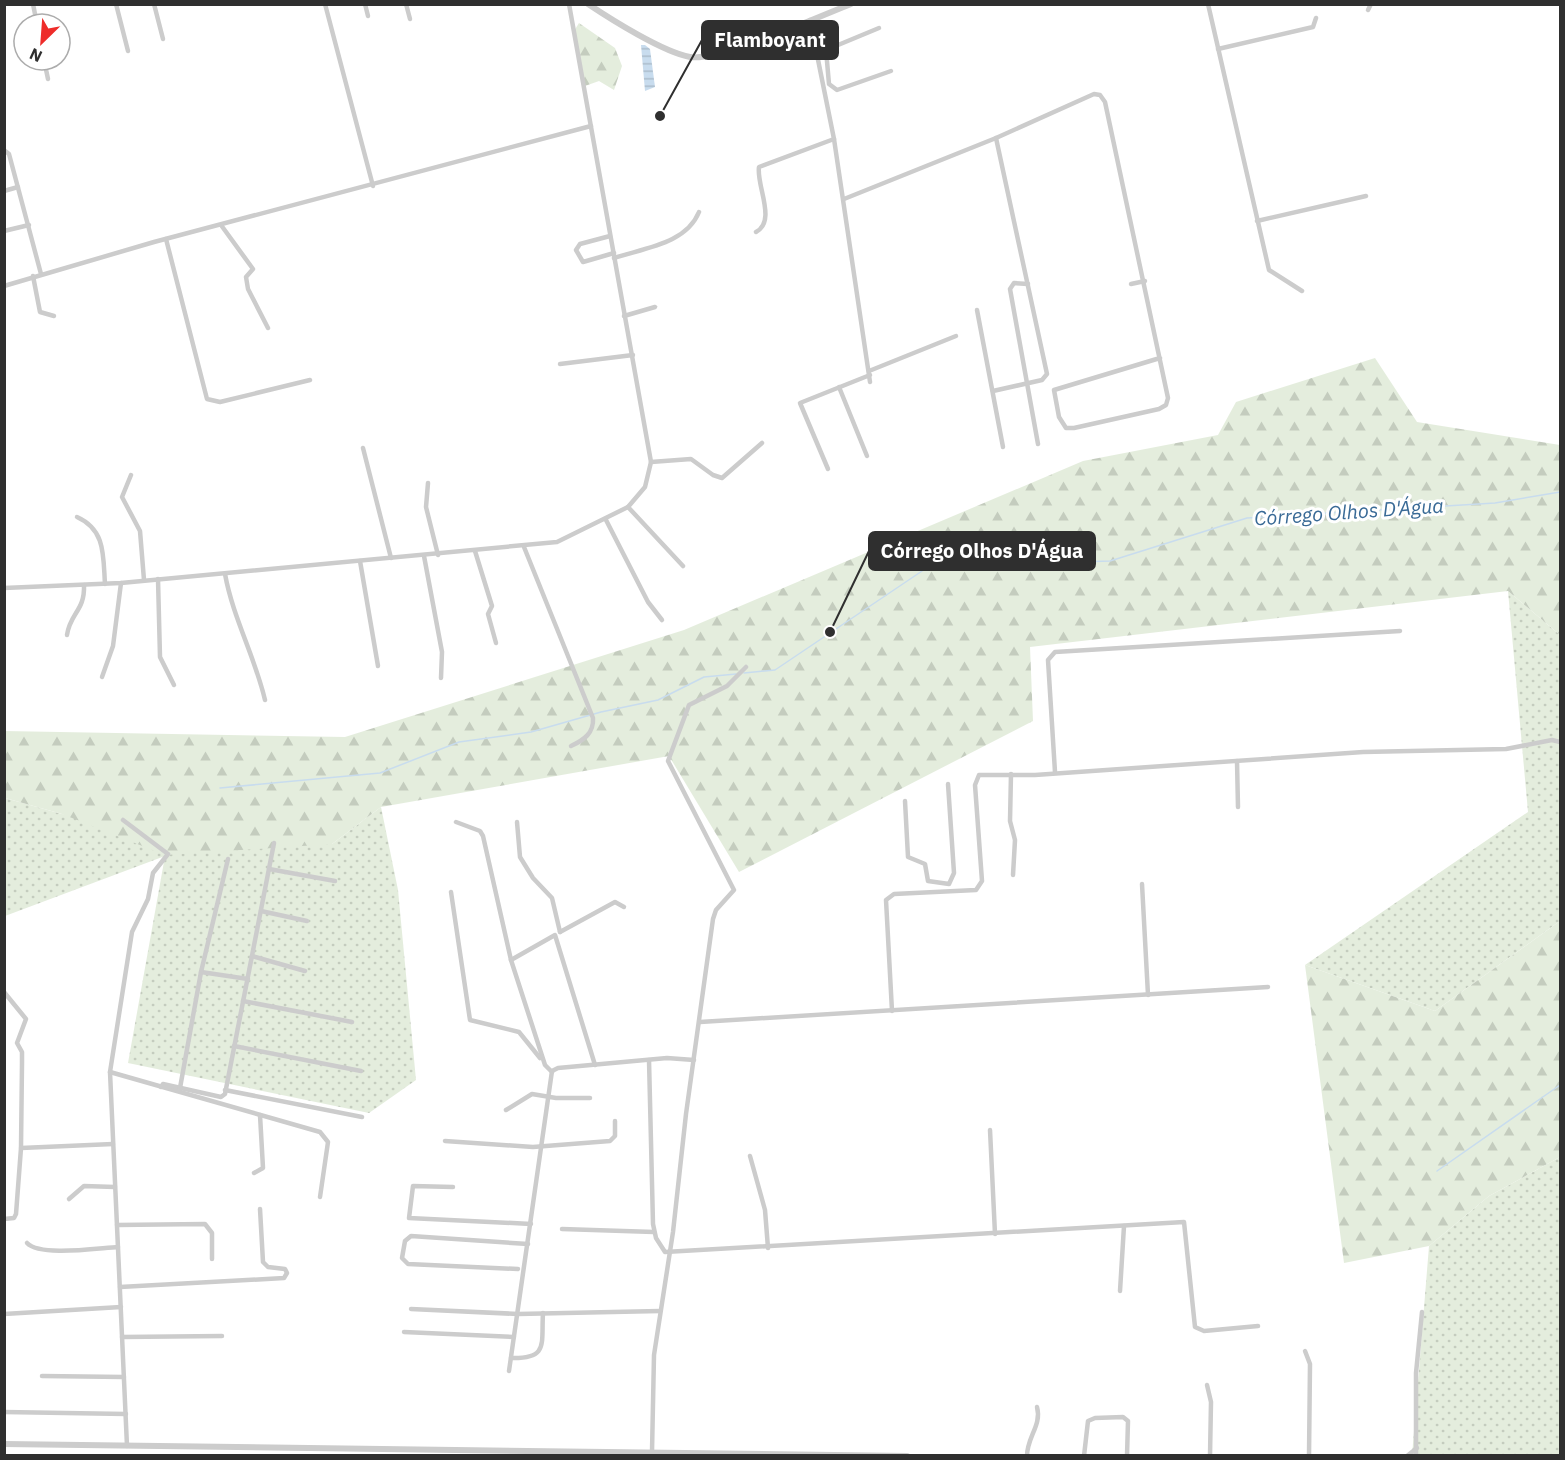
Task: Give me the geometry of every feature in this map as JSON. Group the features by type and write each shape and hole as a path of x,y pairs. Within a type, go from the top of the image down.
{"street":[{"path":"116,4 128,51"},
{"path":"154,4 163,39"},
{"path":"325,4 373,186"},
{"path":"365,4 368,16"},
{"path":"406,4 410,19"},
{"path":"4,588 121,583 524,547 557,542 590,524 606,520 628,507 645,487 651,462 569,4"},
{"path":"588,4 663,46 694,57 720,53 851,4"},
{"path":"1208,4 1270,272 1302,291"},
{"path":"1368,10 1371,4"},
{"path":"1218,49 1313,27 1316,18"},
{"path":"810,20 844,199 870,382"},
{"path":"879,28 829,46 825,56 829,84 837,90 891,70"},
{"path":"820,72 827,71"},
{"path":"47,72 48,79"},
{"path":"844,199 996,138 1094,94 1102,97 1145,281 1168,398 1163,408 1074,428 1066,428 1061,423 1054,390 1160,358"},
{"path":"4,286 166,239 373,186 439,165 591,126"},
{"path":"993,391 1043,380 1047,374 996,138"},
{"path":"756,232 760,230 765,219 759,167 834,139"},
{"path":"4,150 9,154 41,274"},
{"path":"4,190 18,187"},
{"path":"1257,221 1366,196"},
{"path":"610,236 580,244 576,250 579,260 586,262 614,256 676,237 693,225 699,212"},
{"path":"4,231 28,225"},
{"path":"221,225 253,269 246,277 248,289 268,328"},
{"path":"166,239 207,399 220,402 310,380"},
{"path":"33,276 40,312 54,316"},
{"path":"1131,284 1145,281"},
{"path":"1028,284 1014,283 1010,289 1038,444"},
{"path":"624,316 655,308"},
{"path":"977,310 1003,447"},
{"path":"828,469 800,403 956,336"},
{"path":"560,364 633,355"},
{"path":"839,387 867,456"},
{"path":"651,462 692,459 713,475 722,478 762,443"},
{"path":"363,448 391,558"},
{"path":"131,476 122,497 140,531 144,580"},
{"path":"428,483 426,507 438,555"},
{"path":"628,507 683,566"},
{"path":"77,517 93,525 98,533 105,584"},
{"path":"606,520 648,602 662,620"},
{"path":"524,547 593,718 593,726 588,735 571,746"},
{"path":"475,551 492,606 488,613 496,643"},
{"path":"424,556 442,652 441,678"},
{"path":"360,561 378,666"},
{"path":"225,574 242,634 260,676 266,700"},
{"path":"158,579 160,657 174,685"},
{"path":"102,677 113,646 121,583"},
{"path":"67,635 70,623 84,603 84,585"},
{"path":"1055,772 1048,660 1055,652 1400,632"},
{"path":"652,1452 654,1355 670,1252 713,919 716,910 732,893 734,887 668,761 689,705 727,686 746,667"},
{"path":"892,1011 886,900 892,894 976,890 980,887 982,881 976,779 982,775 1363,752 1506,748 1552,740 1560,742"},
{"path":"1236,761 1238,807"},
{"path":"1011,774 1010,821 1015,840 1013,875"},
{"path":"928,881 943,884 953,881 948,784"},
{"path":"905,801 908,857 925,864 930,893"},
{"path":"123,820 168,854 153,873 148,899 132,932 110,1072 126,1414 134,1455"},
{"path":"456,822 478,830 483,836 511,960 545,1065"},
{"path":"517,822 520,857 528,872 552,898 558,934 595,1065"},
{"path":"161,1087 163,1084 221,1097 225,1090 274,843"},
{"path":"180,1088 201,972 228,859"},
{"path":"269,869 335,881"},
{"path":"1142,884 1148,995"},
{"path":"451,892 470,1020 523,1034 552,1072"},
{"path":"511,960 615,902 624,907"},
{"path":"261,911 307,921"},
{"path":"252,956 305,971"},
{"path":"201,972 248,979"},
{"path":"700,1022 1268,987"},
{"path":"4,992 26,1019 17,1043 22,1052 22,1063 21,1148 16,1216 4,1220"},
{"path":"243,1001 352,1022"},
{"path":"234,1046 361,1071"},
{"path":"509,1371 552,1072 558,1068 672,1057 694,1060"},
{"path":"649,1060 654,1232 662,1249 670,1252 768,1248 1184,1222 1195,1327 1204,1331 1258,1326"},
{"path":"110,1072 320,1132 326,1137 327,1142 320,1197"},
{"path":"225,1090 362,1117"},
{"path":"506,1110 528,1095 590,1098"},
{"path":"254,1173 262,1167 260,1115"},
{"path":"445,1141 542,1146 611,1141 615,1136 615,1121"},
{"path":"990,1130 995,1234"},
{"path":"21,1148 113,1144"},
{"path":"750,1156 765,1210 768,1248"},
{"path":"69,1199 84,1186 115,1187"},
{"path":"453,1187 413,1186 409,1218 531,1224"},
{"path":"120,1287 286,1277 285,1269 268,1267 263,1262 260,1209"},
{"path":"117,1226 205,1224 212,1233 212,1259"},
{"path":"1120,1291 1124,1226"},
{"path":"562,1229 654,1232"},
{"path":"519,1269 408,1264 402,1258 405,1240 411,1236 528,1244"},
{"path":"27,1243 34,1249 49,1251 118,1247"},
{"path":"4,1314 121,1307"},
{"path":"411,1309 518,1314 660,1311"},
{"path":"1416,1455 1416,1373 1422,1312"},
{"path":"511,1359 536,1356 540,1350 543,1313"},
{"path":"404,1332 514,1337"},
{"path":"122,1337 222,1336"},
{"path":"1305,1351 1310,1364 1309,1455"},
{"path":"42,1376 124,1377"},
{"path":"1207,1385 1211,1402 1210,1455"},
{"path":"1027,1455 1028,1442 1038,1422 1037,1407"},
{"path":"4,1412 126,1414"},
{"path":"1084,1455 1088,1421 1095,1418 1123,1417 1128,1421 1127,1455"},
{"path":"4,1444 370,1452 907,1455"},
{"path":"1407,1455 1417,1448"}],"green space":[{"path":"579,23 615,48 622,66 614,90 599,81 585,86 574,31"},
{"path":"1375,358 1417,422 1560,445 1560,635 1508,591 1030,647 1033,721 739,872 669,756 381,807 332,844 165,855 62,814 5,798 4,731 345,737 684,630 1083,461 1218,435 1236,402"},
{"path":"1508,591 1560,635 1560,921 1435,1011 1305,965 1528,812"},
{"path":"5,798 62,814 332,844 381,807 398,890 416,1080 369,1113 128,1063 165,856 5,916"},
{"path":"1560,921 1560,1157 1489,1196 1429,1246 1344,1263 1305,965 1435,1011"},
{"path":"1560,1157 1560,1455 1412,1456 1429,1246 1489,1196"}],"water":[{"path":"641,45 650,49 655,87 645,91"}],"waterway":[{"name":"Córrego Olhos D'Água","path":"744,673 775,670 928,567 1110,561 1247,518 1495,503 1560,492"},
{"name":"Córrego Olhos D'Água","path":"220,788 380,773 459,742 531,732 601,712 658,700 704,677 736,674"},
{"path":"1437,1171 1560,1085"}],"place":[{"name":"Flamboyant","path":"660,116"},
{"name":"Córrego Olhos D'Água","path":"830,632"}]}
